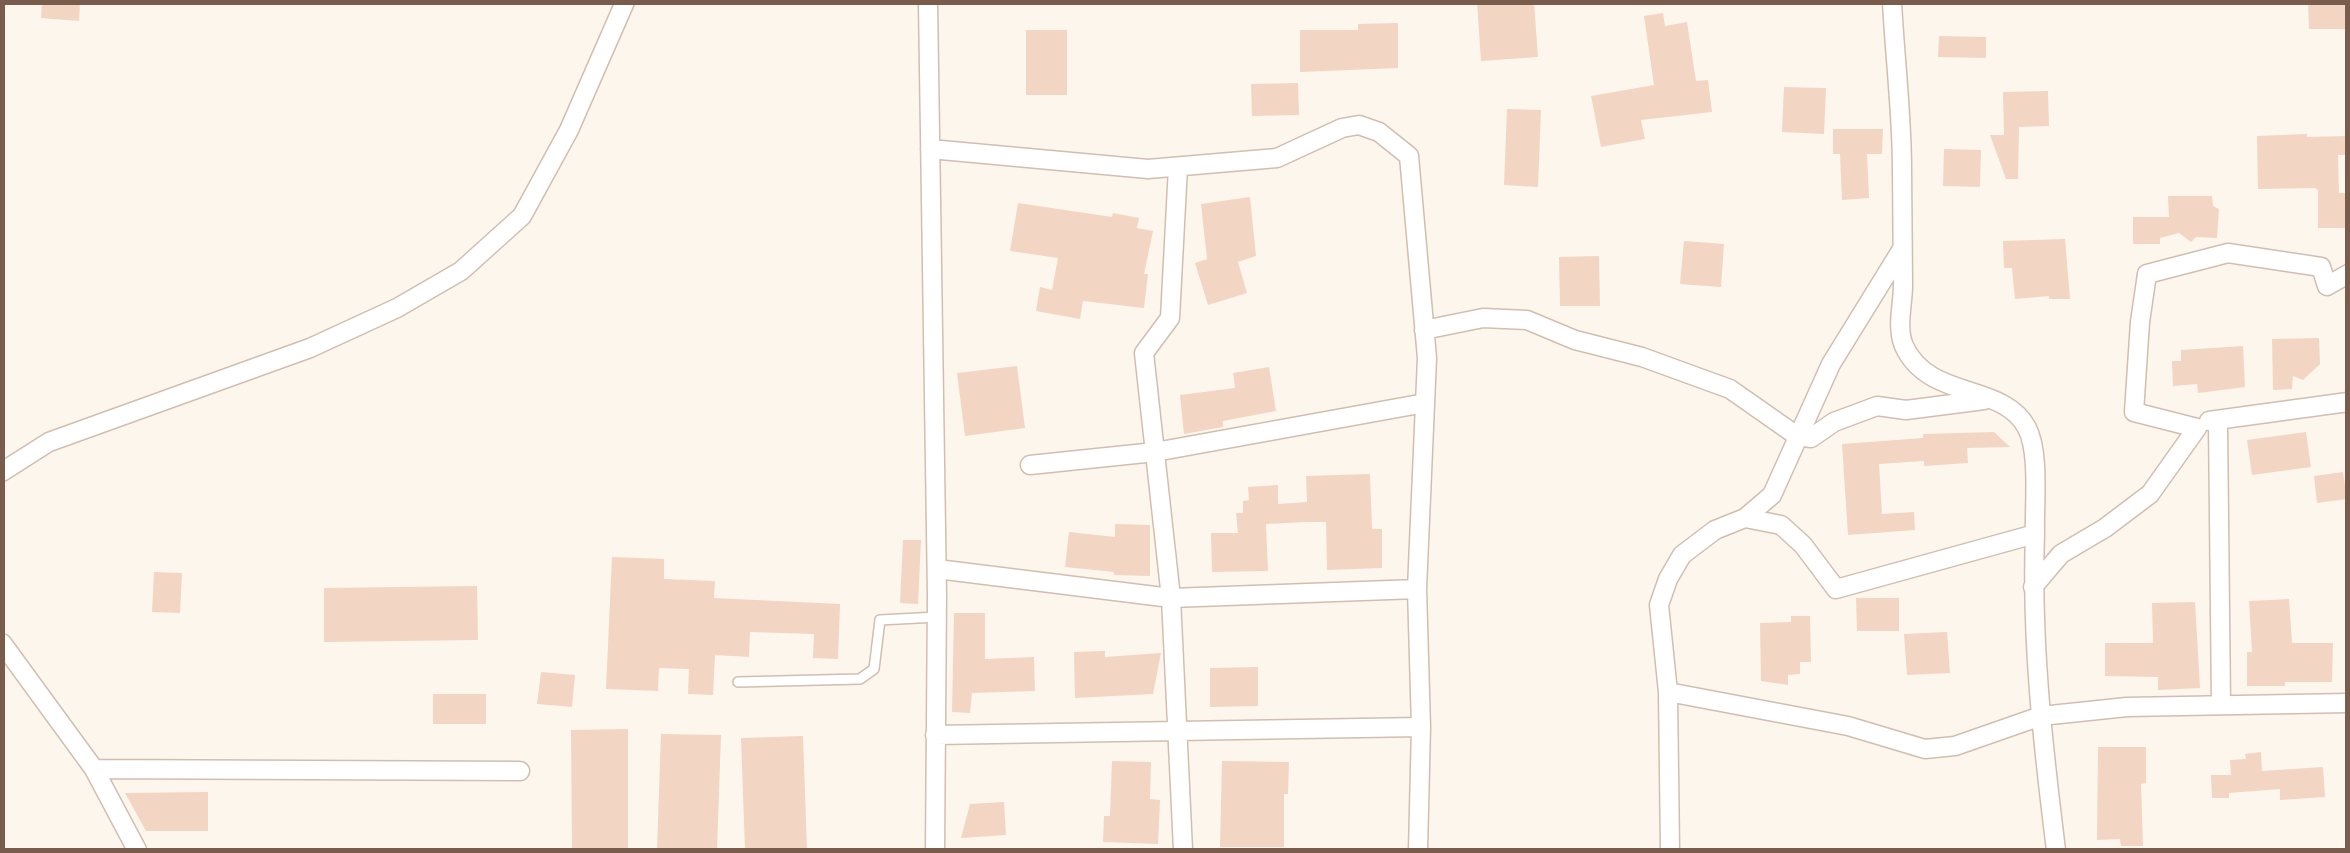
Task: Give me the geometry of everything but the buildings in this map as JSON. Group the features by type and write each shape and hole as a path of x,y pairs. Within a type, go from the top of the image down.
{"street":[{"path":"2,472 49,442 310,348 397,308 461,271 522,216 569,130 625,2"},
{"path":"928,2 937,569 934,850"},
{"path":"1892,2 1902,141 1903,344 1928,376 2013,412 2030,436 2041,716 2056,850"},
{"path":"930,149 1148,169 1278,158 1342,128 1358,125 1378,132 1408,156 1424,330 1417,588 1421,727 1418,850"},
{"path":"1178,167 1170,318 1144,353 1171,598 1183,850"},
{"path":"1670,850 1668,692 1660,605 1668,578 1693,547 1715,530 1744,518 1772,494 1830,364 1902,250"},
{"path":"2134,412 2147,274 2228,252 2321,267 2327,286 2348,274"},
{"path":"1424,330 1483,318 1527,320 1575,340 1642,357 1730,389 1798,436 1810,438 1834,422 1877,406 1906,410 1990,400"},
{"path":"2134,412 2218,422 2348,402"},
{"path":"1030,465 1155,452 1424,403"},
{"path":"2033,586 2061,554 2105,528 2150,494 2197,428 2134,412"},
{"path":"2218,422 2221,705"},
{"path":"1744,518 1780,525 1803,546 1836,588 2035,534"},
{"path":"937,569 1171,598 1417,588"},
{"path":"2,643 94,769 137,850"},
{"path":"1668,692 1848,726 1925,749 1955,746 2041,716 2127,707 2348,702"},
{"path":"936,736 1421,727"},
{"path":"94,769 520,771"}],"lane":[{"path":"738,682 860,678 874,669 880,620 937,617"}]}
